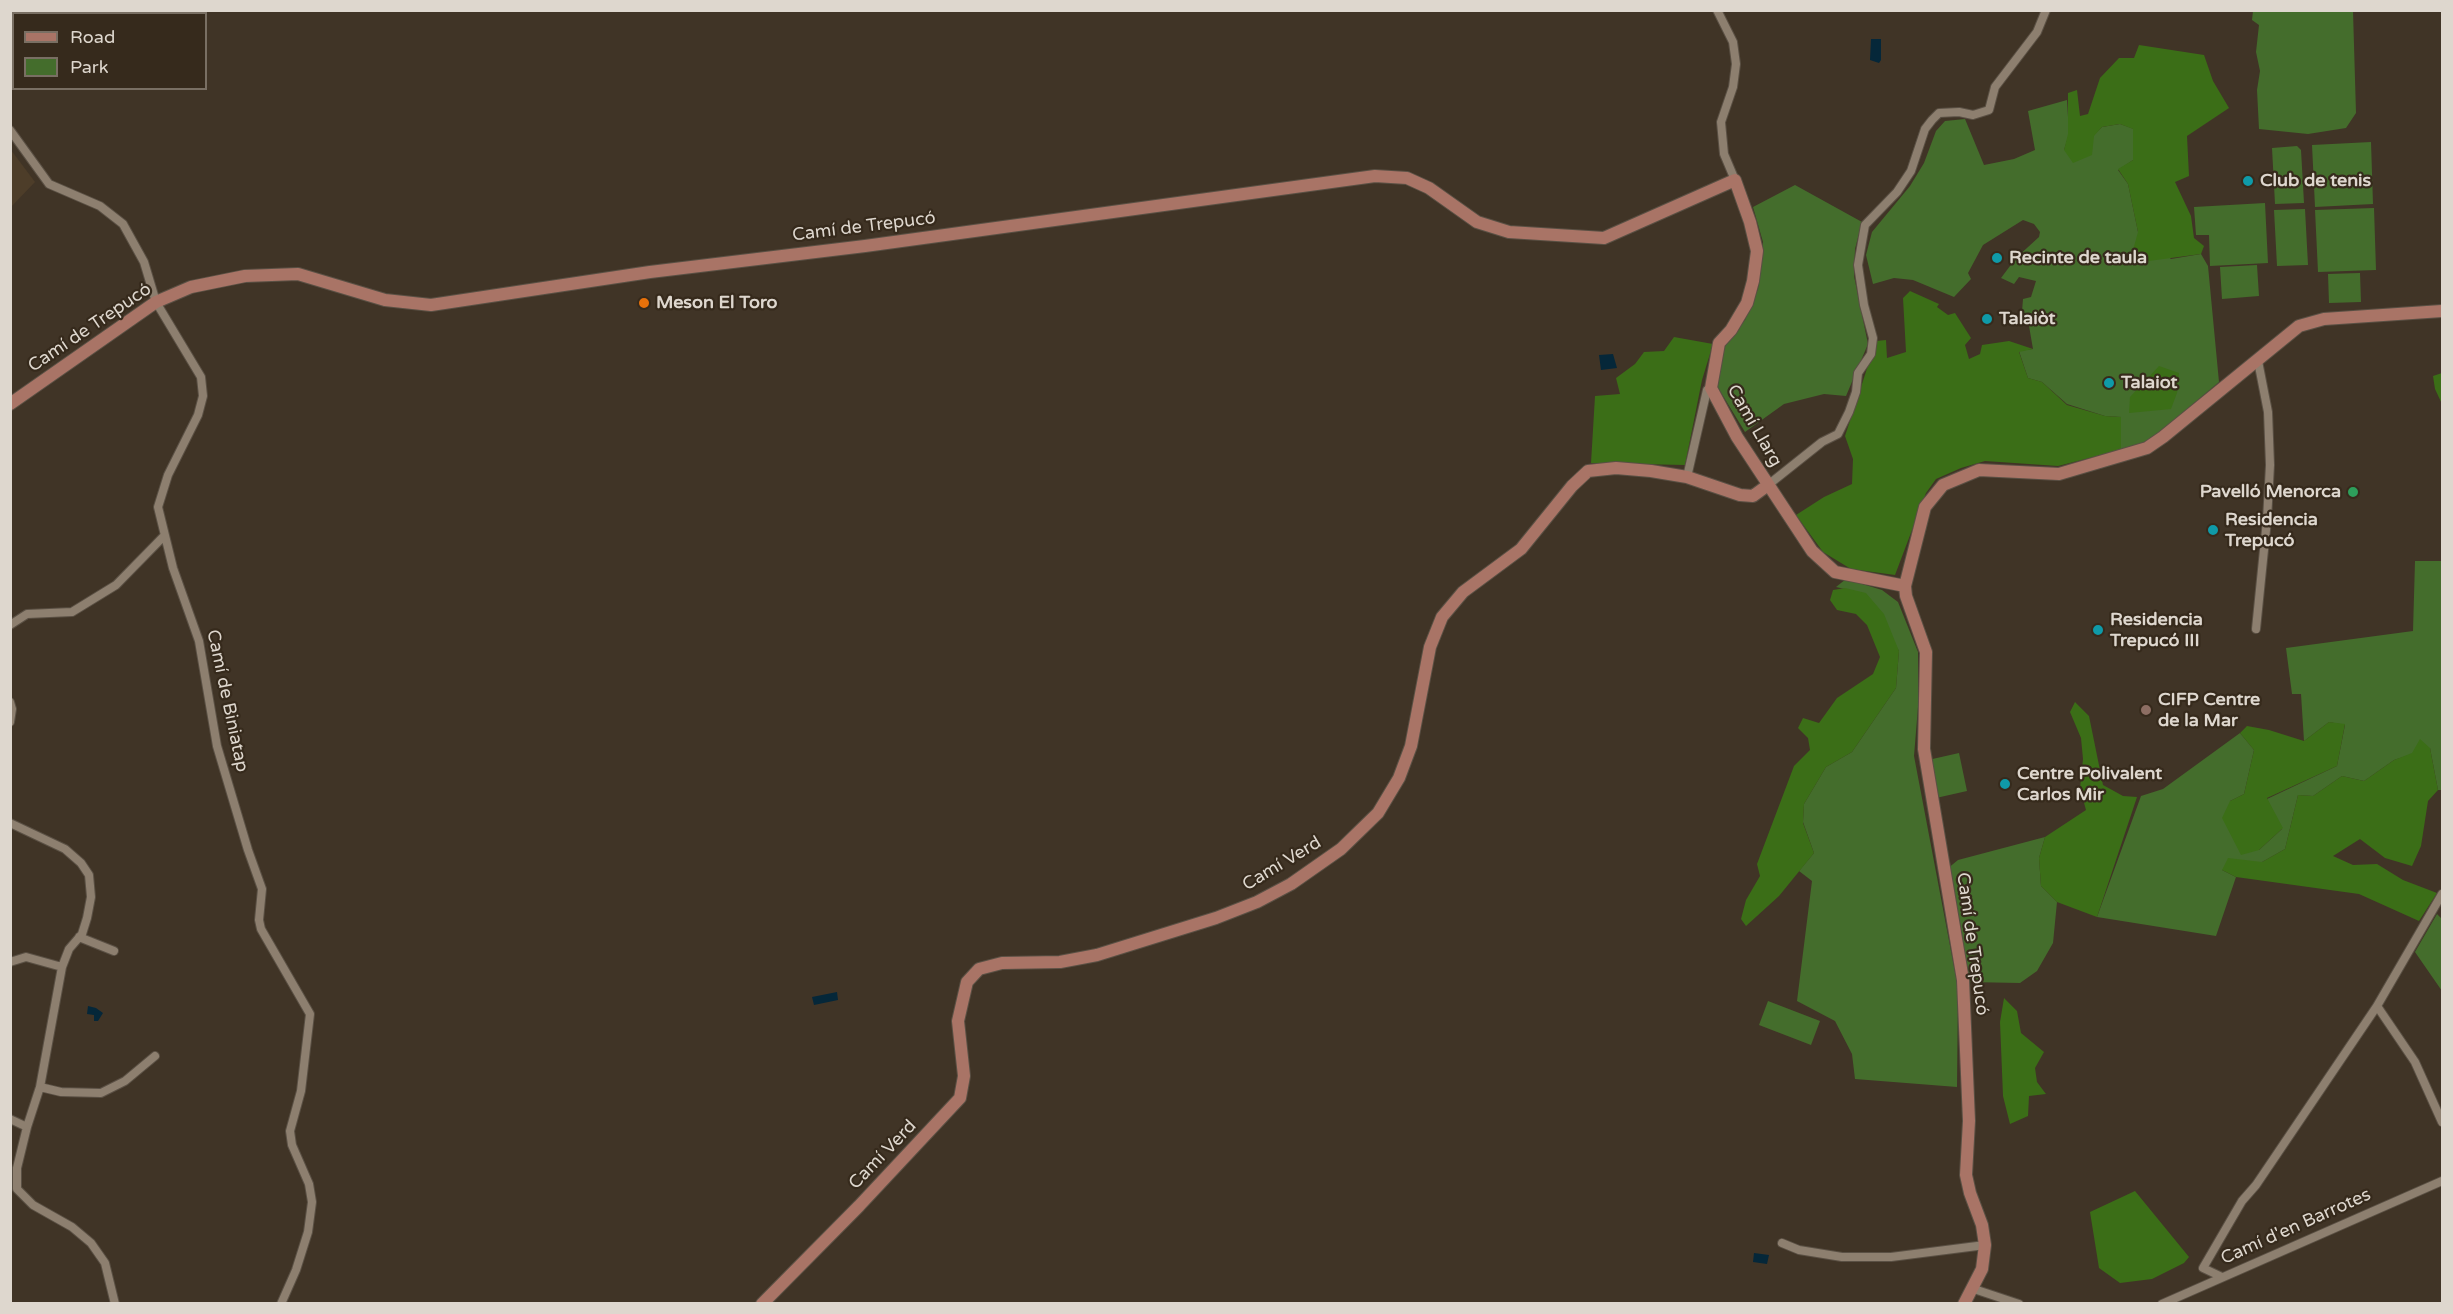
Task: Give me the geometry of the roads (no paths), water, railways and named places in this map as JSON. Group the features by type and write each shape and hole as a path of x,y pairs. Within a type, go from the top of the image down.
{"street":[{"name":"Camí Llarg","path":"1717,10 1733,42 1736,64 1733,87 1721,122 1724,154 1750,222 1757,251 1747,303 1719,343 1711,388 1737,437 1812,551 1835,572 1905,586"},
{"path":"1768,485 1822,442 1838,434 1856,392 1858,374 1871,354 1873,338 1864,305 1857,264 1865,225 1897,192 1911,171 1925,129 1939,113 1959,112 1973,115 1989,110 1995,87 2037,32 2046,10"},
{"name":"Camí de Biniatap","path":"10,130 49,184 100,206 123,224 144,262 156,302 201,377 202,396 198,415 168,474 159,507 173,568 200,641 217,746 262,889 259,920 261,930 310,1014 301,1091 290,1131 292,1145 309,1184 312,1202 308,1232 282,1304"},
{"name":"Camí de Trepucó","path":"10,404 156,302 191,287 245,276 298,274 385,300 431,305 650,272 865,246 1376,176 1407,178 1429,188 1477,222 1509,232 1604,238 1735,180"},
{"path":"1905,586 1925,507 1943,485 1979,470 2059,474 2147,448 2299,326 2324,319 2442,311"},
{"path":"2256,629 2270,465 2268,412 2258,361"},
{"path":"1687,477 1707,390 1711,388"},
{"name":"Camí Verd","path":"762,1304 859,1206 960,1098 964,1076 958,1021 967,982 979,969 1002,963 1060,962 1097,956 1216,918 1257,902 1291,884 1341,849 1378,813 1399,778 1411,746 1430,647 1442,617 1463,591 1521,549 1572,486 1588,471 1616,468 1687,477 1740,495 1753,496 1768,485"},
{"path":"10,625 27,614 72,612 116,585 164,536"},
{"name":"Camí de Trepucó","path":"1905,586 1906,596 1926,652 1924,749 1963,981 1969,1121 1966,1175 1982,1225 1984,1245 1982,1269 1974,1289 1964,1304"},
{"path":"10,702 12,709 10,722"},
{"path":"10,823 65,849 81,863 89,875 91,897 87,918 79,937 69,949 62,967 40,1087 27,1127 14,1192 72,1227 91,1243 105,1263 115,1304"},
{"path":"2222,1277 2203,1268 2242,1201 2256,1185 2377,1006 2442,894"},
{"path":"79,937 114,951"},
{"path":"10,962 26,957 62,967"},
{"path":"2377,1006 2415,1062 2442,1122"},
{"path":"40,1087 61,1092 101,1093 125,1081 155,1056"},
{"path":"10,1119 27,1127"},
{"name":"Camí d'en Barrotes","path":"2162,1304 2442,1180"},
{"path":"1782,1243 1799,1250 1842,1257 1891,1257 1984,1245"},
{"path":"1974,1289 2019,1304"}],"water":[{"path":"1871,39 1881,39 1879,63 1870,60"},
{"path":"1613,354 1617,368 1601,370 1599,355"},
{"path":"837,992 838,1000 814,1005 812,997"},
{"path":"88,1006 103,1013 98,1021 94,1021 94,1015 87,1014"},
{"path":"1754,1253 1769,1255 1767,1264 1753,1262"}],"place":[{"name":"Club de tenis","path":"2248,181"},
{"name":"Recinte de taula","path":"1997,258"},
{"name":"Meson El Toro","path":"644,303"},
{"name":"Talaiòt","path":"1987,319"},
{"name":"Talaiot","path":"2109,383"},
{"name":"Pavelló Menorca","path":"2353,492"},
{"name":"Residencia Trepucó","path":"2213,530"},
{"name":"Residencia Trepucó III","path":"2098,630"},
{"name":"CIFP Centre de la Mar","path":"2146,710"},
{"name":"Centre Polivalent Carlos Mir","path":"2005,784"}]}
